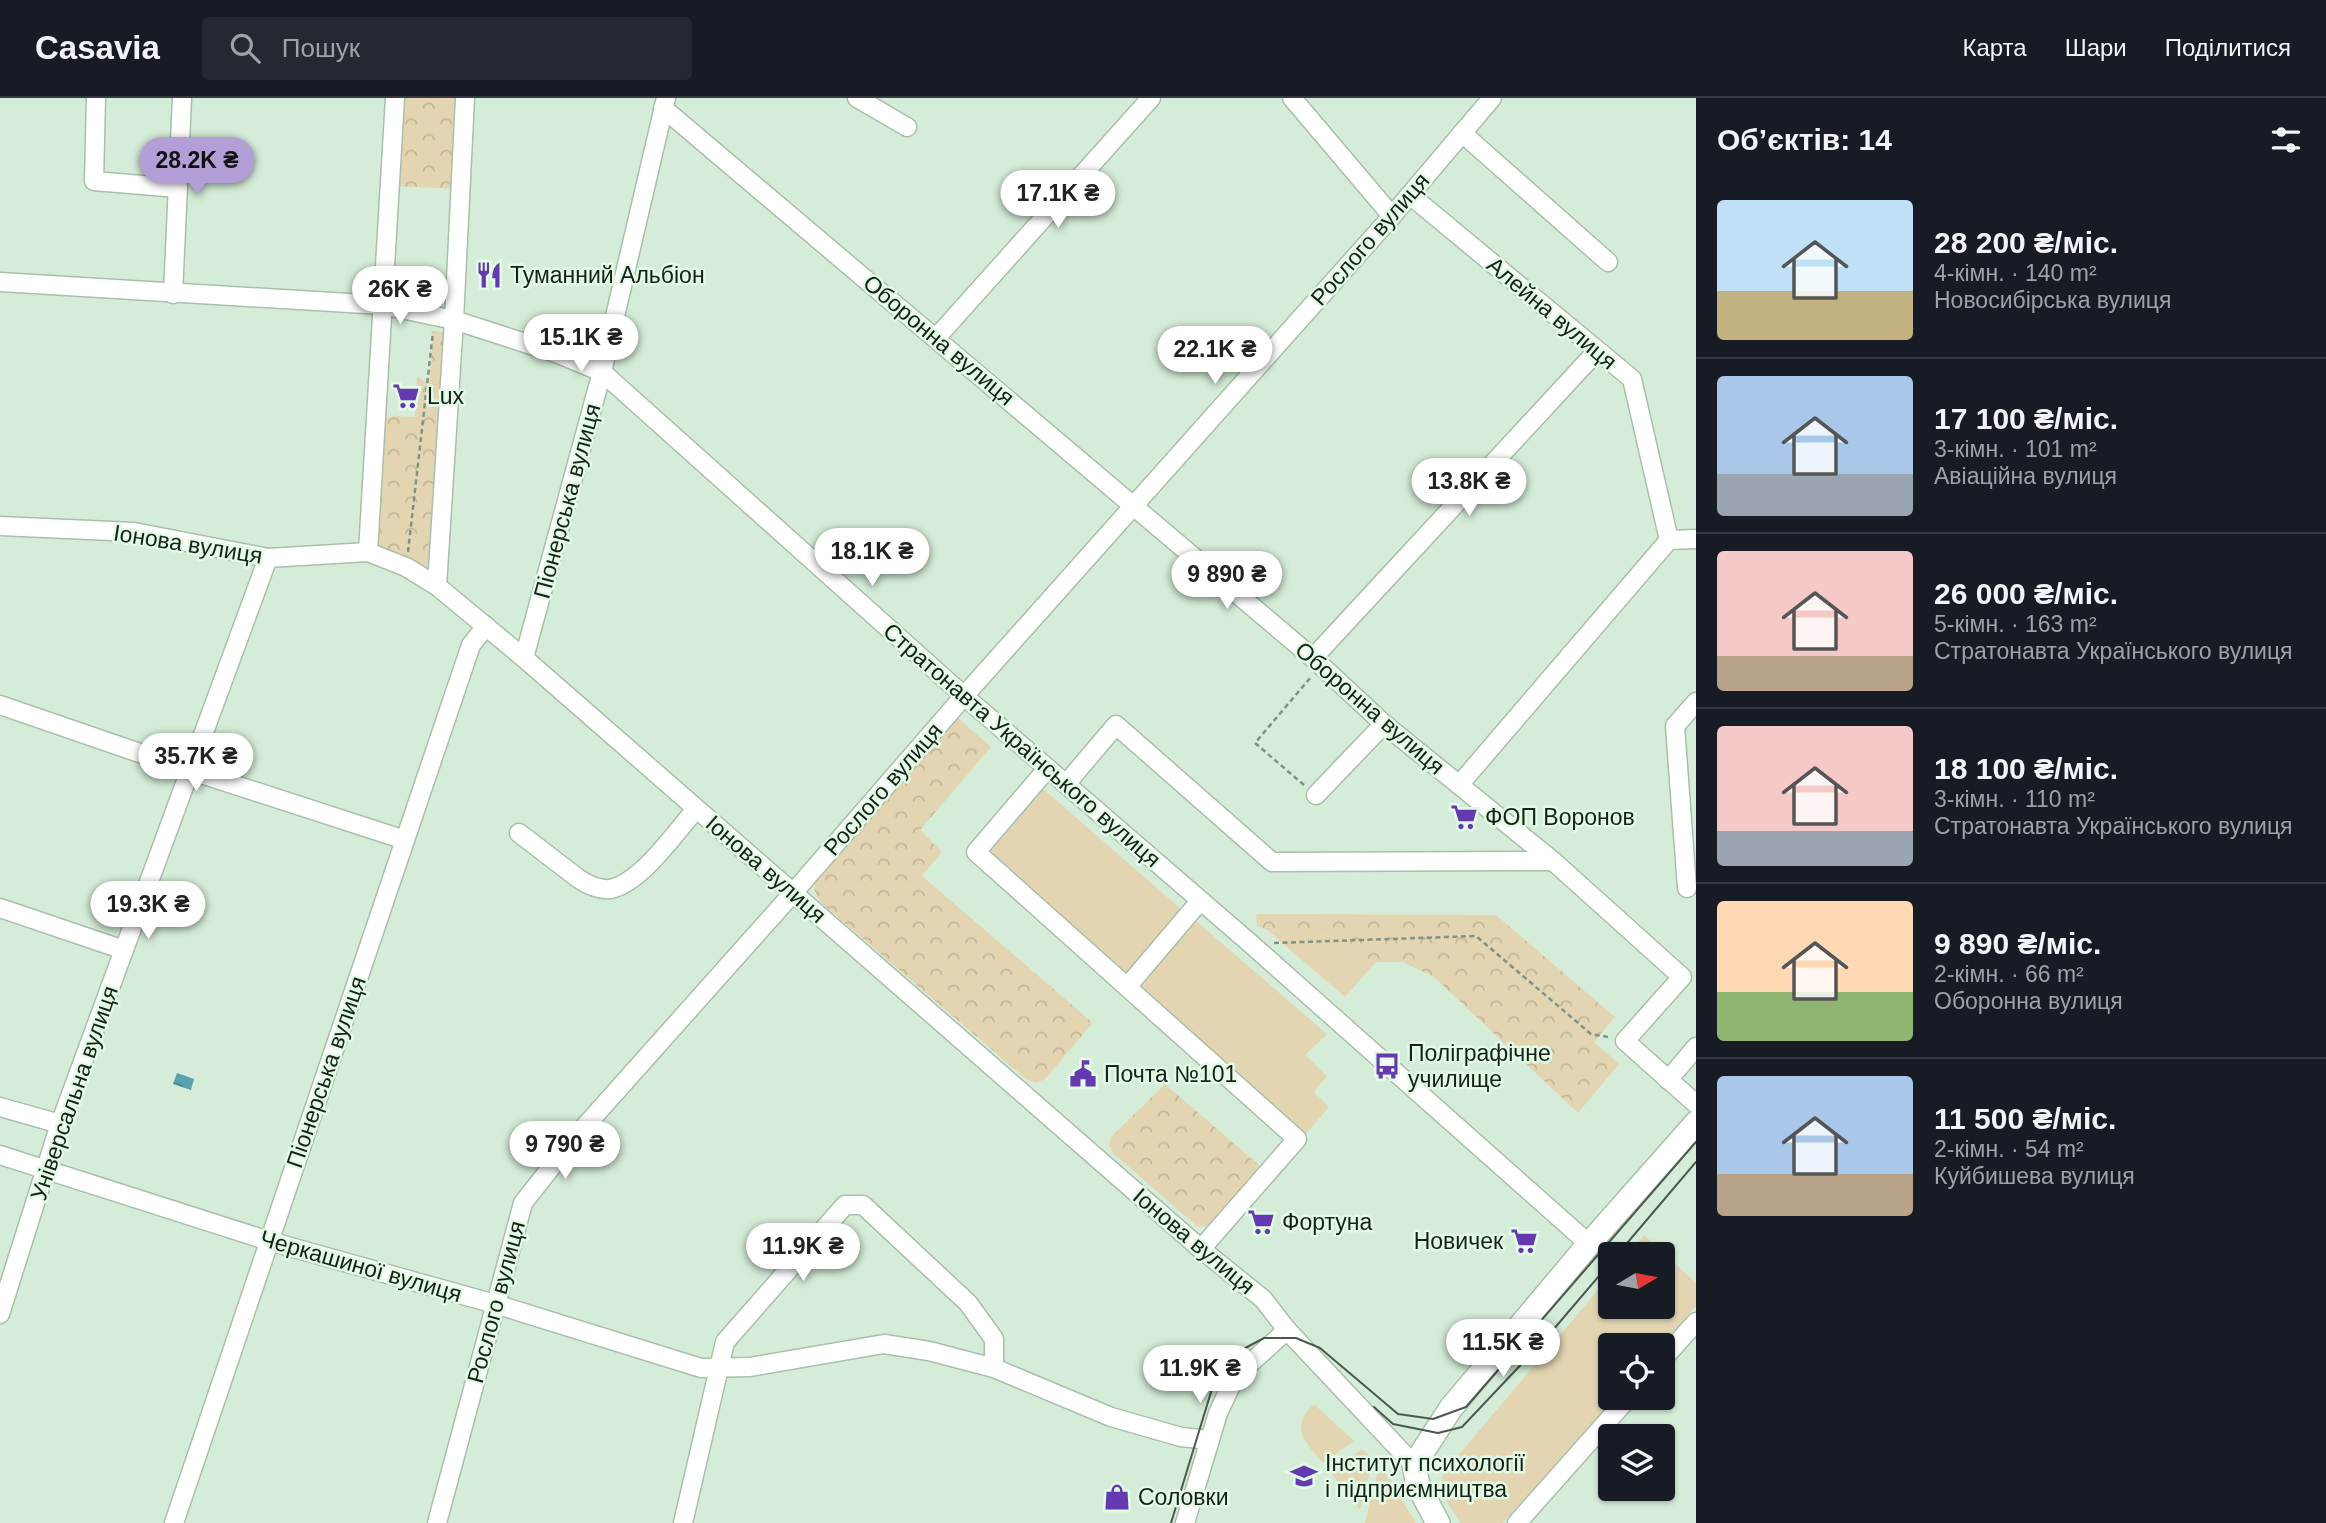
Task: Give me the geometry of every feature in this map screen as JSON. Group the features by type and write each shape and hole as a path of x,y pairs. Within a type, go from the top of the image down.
{"main road":[{"path":"1438,1523 1418,1486 1414,1465 1451,1408 1589,1244 1696,1123"}],"street":[{"path":"96,98 94,181 178,188"},
{"path":"173,294 182,98"},
{"path":"368,552 396,98"},
{"path":"437,586 465,98"},
{"path":"858,98 907,127"},
{"path":"937,337 1150,98"},
{"path":"1292,98 1392,216"},
{"name":"Рослого вулиця","path":"437,1523 523,1203 571,1142 1392,216 1492,98"},
{"name":"Оборонна вулиця","path":"665,103 1317,662 1384,724 1553,861 1682,977 1625,1041"},
{"name":"Піонерська вулиця","path":"524,658 602,372 665,103"},
{"path":"1462,133 1608,262"},
{"name":"Алейна вулиця","path":"1410,195 1632,379 1669,540"},
{"name":"Стратонавта Українського вулиця","path":"0,282 382,306 454,320 556,353 602,372 964,696 1251,944 1589,1244"},
{"path":"1317,662 1597,351"},
{"name":"Іонова вулиця","path":"0,526 134,531 268,558 368,552 406,566 437,586 524,658 1201,1249 1263,1299 1287,1330 1414,1465"},
{"path":"1459,785 1669,540 1696,539"},
{"name":"Універсальна вулиця","path":"0,1314 60,1124 268,558"},
{"name":"Піонерська вулиця","path":"174,1523 471,645 486,626"},
{"path":"1687,888 1675,726 1696,702"},
{"path":"0,705 405,840"},
{"path":"1316,795 1384,724"},
{"path":"1066,784 1116,725 1272,862 1553,861"},
{"path":"1047,769 976,852 1297,1139 1201,1249"},
{"path":"519,833 589,886 607,889 623,885 639,873 696,809"},
{"path":"1127,987 1200,901"},
{"path":"0,908 124,950"},
{"path":"1625,1041 1696,1104"},
{"path":"1668,1080 1696,1047"},
{"path":"0,1107 60,1124"},
{"name":"Черкашиної вулиця","path":"0,1156 269,1241 495,1304 701,1368 764,1365 884,1344 929,1351 994,1368 1111,1417 1181,1437 1210,1440"},
{"path":"683,1523 725,1342 845,1205 863,1205 968,1303 995,1339 994,1368"},
{"path":"1675,1345 1696,1322"},
{"path":"1185,1523 1218,1413 1235,1377 1287,1330"},
{"path":"1517,1523 1617,1410"}],"path":[{"path":"406,566 429,386 435,315"},
{"path":"1316,795 1255,743 1317,662"},
{"path":"1251,944 1476,936 1591,1034 1625,1041"}],"green space":[{"path":"395,98 465,98 460,189 390,186"},
{"path":"433,330 452,335 437,586 368,552 375,421 395,416 415,417 417,376 429,385"},
{"path":"958,718 991,747 920,830 942,852 922,876 1093,1023 1045,1079 1036,1083 1026,1079 819,901 814,889 817,877"},
{"path":"1040,786 1182,910 1126,975 986,850"},
{"path":"1256,914 1496,915 1615,1017 1594,1042 1619,1064 1578,1113 1434,977 1403,962 1376,962 1351,952 1330,936 1267,930 1257,926"},
{"path":"1196,921 1327,1034 1305,1055 1327,1076 1314,1092 1329,1107 1305,1135 1139,986"},
{"path":"1267,930 1330,936 1351,952 1376,962 1345,997"},
{"path":"1165,1084 1260,1166 1208,1226 1198,1227 1114,1154 1109,1146 1111,1137"},
{"path":"1644,1235 1652,1242 1638,1242"},
{"path":"1675,1264 1696,1283 1696,1306 1672,1333 1598,1333 1598,1410 1603,1410 1503,1523 1461,1523 1443,1493 1444,1472 1598,1290 1598,1320 1675,1320"},
{"path":"1314,1404 1354,1441 1323,1463 1302,1435 1302,1421"},
{"path":"1362,1449 1373,1459 1360,1510 1331,1473"},
{"path":"1384,1471 1416,1523 1365,1523 1377,1474"}],"water":[{"path":"177,1073 194,1079 191,1090 173,1084"}],"tram line":[{"path":"1171,1523 1215,1379 1236,1353 1264,1338 1296,1338 1320,1348 1398,1414 1433,1419 1466,1407 1696,1142"},
{"path":"1628,1242 1696,1162"},
{"path":"1374,1407 1393,1424 1438,1433 1462,1427 1547,1337 1598,1277"}],"place":[{"name":"Туманний Альбіон","path":"489,275"},
{"name":"Lux","path":"406,396"},
{"name":"ФОП Воронов","path":"1464,817"},
{"name":"Поліграфічне училище","path":"1387,1066"},
{"name":"Почта №101","path":"1083,1074"},
{"name":"Фортуна","path":"1261,1222"},
{"name":"Новичек","path":"1524,1241"},
{"name":"Інститут психології і підприємництва","path":"1304,1476"},
{"name":"Соловки","path":"1117,1497"}]}
